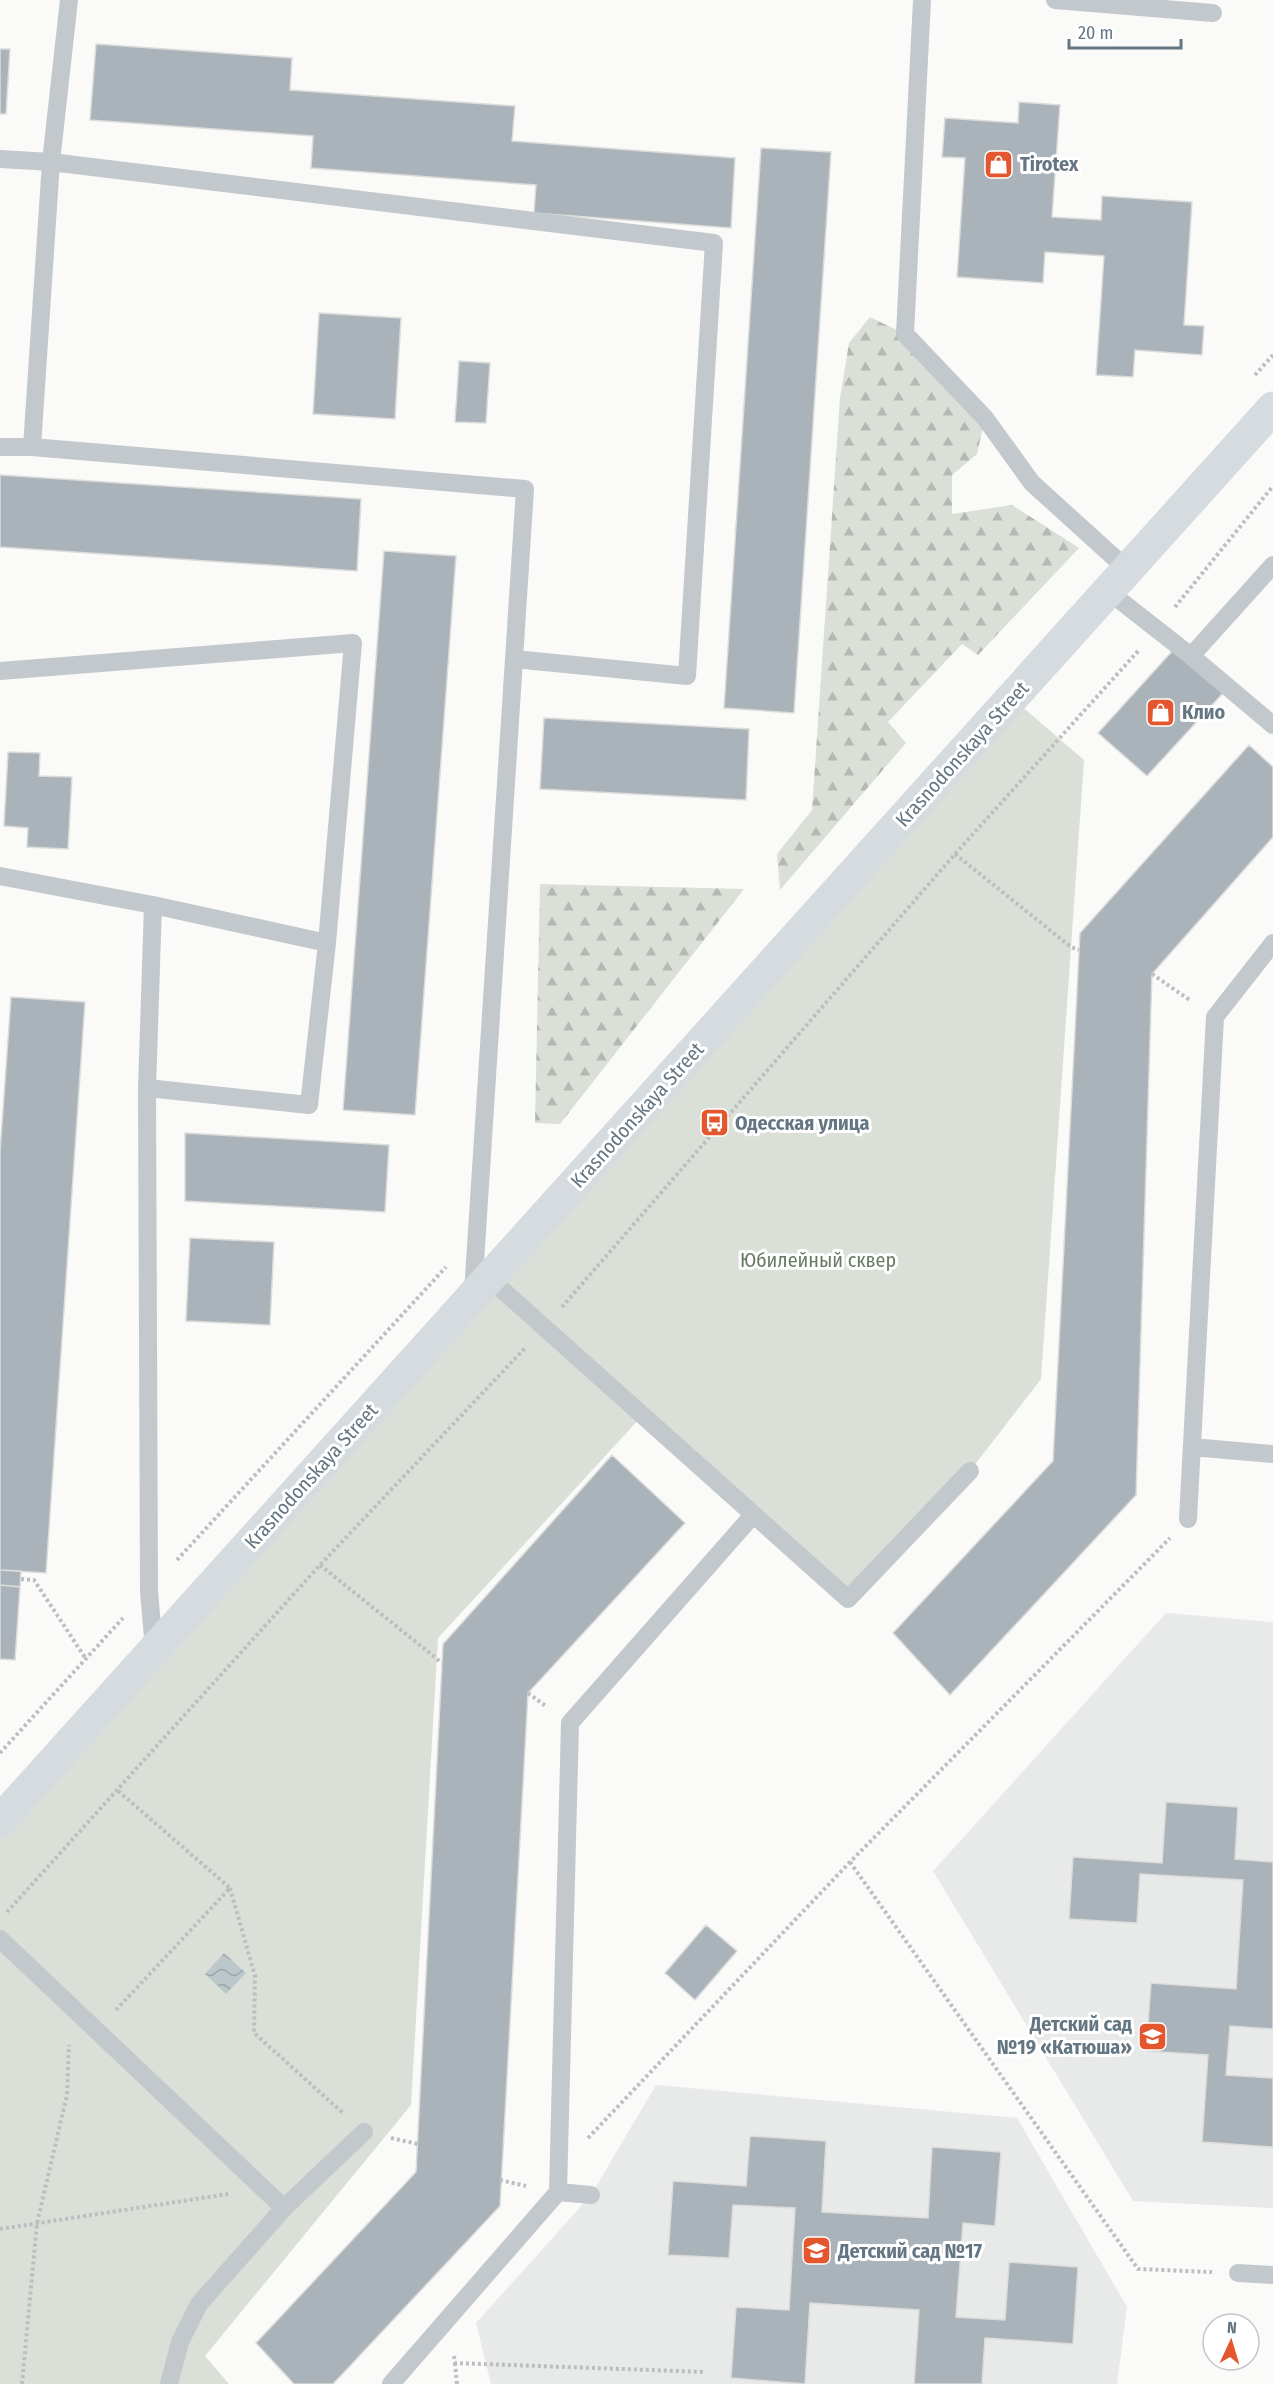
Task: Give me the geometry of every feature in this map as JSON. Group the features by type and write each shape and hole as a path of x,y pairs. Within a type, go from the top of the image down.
{"street":[{"name":"Krasnodonskaya Street","path":"0,1821 1273,408"}],"lane":[{"path":"32,447 51,162 69,0"},
{"path":"922,0 904,333 985,418 1032,483 1118,580 1157,630 1273,725"},
{"path":"1055,0 1213,14"},
{"path":"0,159 51,162 714,243 687,676 514,659"},
{"path":"0,447 32,447 525,489 476,1234 481,1288 544,1328 848,1599 970,1471"},
{"path":"1191,656 1273,565"},
{"path":"0,671 353,643 327,943 309,1105 147,1088"},
{"path":"0,876 153,905 327,943"},
{"path":"153,905 147,1088 149,1591 154,1650"},
{"path":"1188,1519 1215,1017 1273,942"},
{"path":"1192,1447 1273,1454"},
{"path":"391,2384 558,2192 570,1723 753,1515"},
{"path":"0,1939 284,2208"},
{"path":"169,2384 180,2342 199,2304 284,2208 364,2132"},
{"path":"558,2192 591,2195"},
{"path":"1238,2273 1273,2275"}],"path":[{"path":"1249,381 1273,355"},
{"path":"0,1920 320,1565 544,1328 955,854 1157,630 1273,486"},
{"path":"955,854 1071,947 1079,950"},
{"path":"1152,974 1215,1017"},
{"path":"0,1753 476,1234"},
{"path":"559,2169 850,1862 1188,1519"},
{"path":"320,1565 442,1663"},
{"path":"21,1579 34,1580 86,1659"},
{"path":"117,1790 230,1888 255,1976 254,2033 364,2132 418,2144"},
{"path":"850,1862 1138,2269 1238,2273"},
{"path":"97,2031 230,1888"},
{"path":"22,2384 37,2223 67,2095 70,2006"},
{"path":"0,2229 263,2188"},
{"path":"448,2319 457,2384"},
{"path":"455,2363 705,2372"}],"shaded area":[{"name":"Детский сад №19 «Катюша»","path":"1166,1613 1273,1622 1273,2208 1133,2201 933,1871"},
{"name":"Детский сад №17","path":"656,2085 1017,2118 1127,2307 1117,2384 491,2384 476,2323 591,2195"}],"green space":[{"path":"870,317 905,334 985,418 977,454 952,475 952,514 1012,505 1079,548 978,655 962,644 888,722 906,743 780,890 777,854 812,810 840,398 849,343"},
{"name":"Юбилейный сквер","path":"1012,698 1084,760 1041,1379 970,1471 848,1599 642,1416 438,1638 411,2105 205,2356 229,2384 0,2384 0,1821"},
{"path":"540,884 744,889 560,1124 535,1123"}],"water":[{"path":"224,1953 246,1973 226,1994 205,1974"}],"building":[{"path":"96,44 292,58 290,90 515,106 512,141 735,158 731,228 534,213 536,185 311,168 313,136 90,120"},
{"path":"0,49 10,49 6,114 0,114"},
{"path":"1019,102 1060,105 1052,217 1101,220 1102,196 1192,202 1184,325 1204,326 1202,355 1135,350 1133,377 1096,375 1104,256 1045,252 1043,283 957,277 965,158 942,157 945,118 1018,123"},
{"path":"761,148 831,152 794,713 724,708"},
{"path":"319,313 401,318 395,419 313,414"},
{"path":"459,361 490,363 486,423 455,422"},
{"path":"0,475 361,499 357,571 0,547"},
{"path":"384,551 456,556 415,1115 343,1110"},
{"name":"Клио","path":"1175,648 1224,692 1147,776 1098,733"},
{"path":"544,718 749,729 746,800 540,789"},
{"path":"1249,745 1273,767 1273,837 1152,974 1136,1495 950,1695 893,1633 1053,1461 1080,933"},
{"path":"8,752 40,753 39,776 72,777 68,849 27,847 28,828 4,826"},
{"path":"11,997 85,1002 46,1573 0,1570 0,1152"},
{"path":"185,1133 389,1145 385,1212 185,1201"},
{"path":"190,1238 274,1242 270,1325 186,1321"},
{"path":"612,1455 685,1523 528,1693 500,2206 333,2384 294,2384 256,2343 416,2172 443,1644"},
{"path":"0,1570 21,1571 20,1587 0,1585"},
{"path":"0,1585 20,1587 15,1660 0,1659"},
{"path":"1166,1802 1238,1807 1235,1859 1273,1862 1273,2029 1230,2026 1226,2075 1273,2078 1273,2147 1202,2142 1208,2055 1146,2051 1151,1983 1236,1989 1243,1880 1140,1874 1137,1923 1069,1919 1073,1857 1162,1863"},
{"path":"706,1925 737,1951 695,2000 665,1973"},
{"path":"750,2136 826,2141 822,2212 928,2218 932,2147 1001,2152 995,2226 963,2223 956,2317 1005,2320 1009,2262 1078,2267 1073,2344 985,2338 982,2384 914,2384 919,2310 810,2303 805,2384 731,2378 736,2307 789,2310 795,2208 733,2205 729,2258 668,2255 673,2181 746,2186"}],"place":[{"name":"Tirotex","path":"999,164"},
{"name":"Клио","path":"1161,712"},
{"name":"Одесская улица","path":"714,1123"},
{"name":"Детский сад №19 «Катюша»","path":"1153,2036"},
{"name":"Детский сад №17","path":"817,2251"}]}
